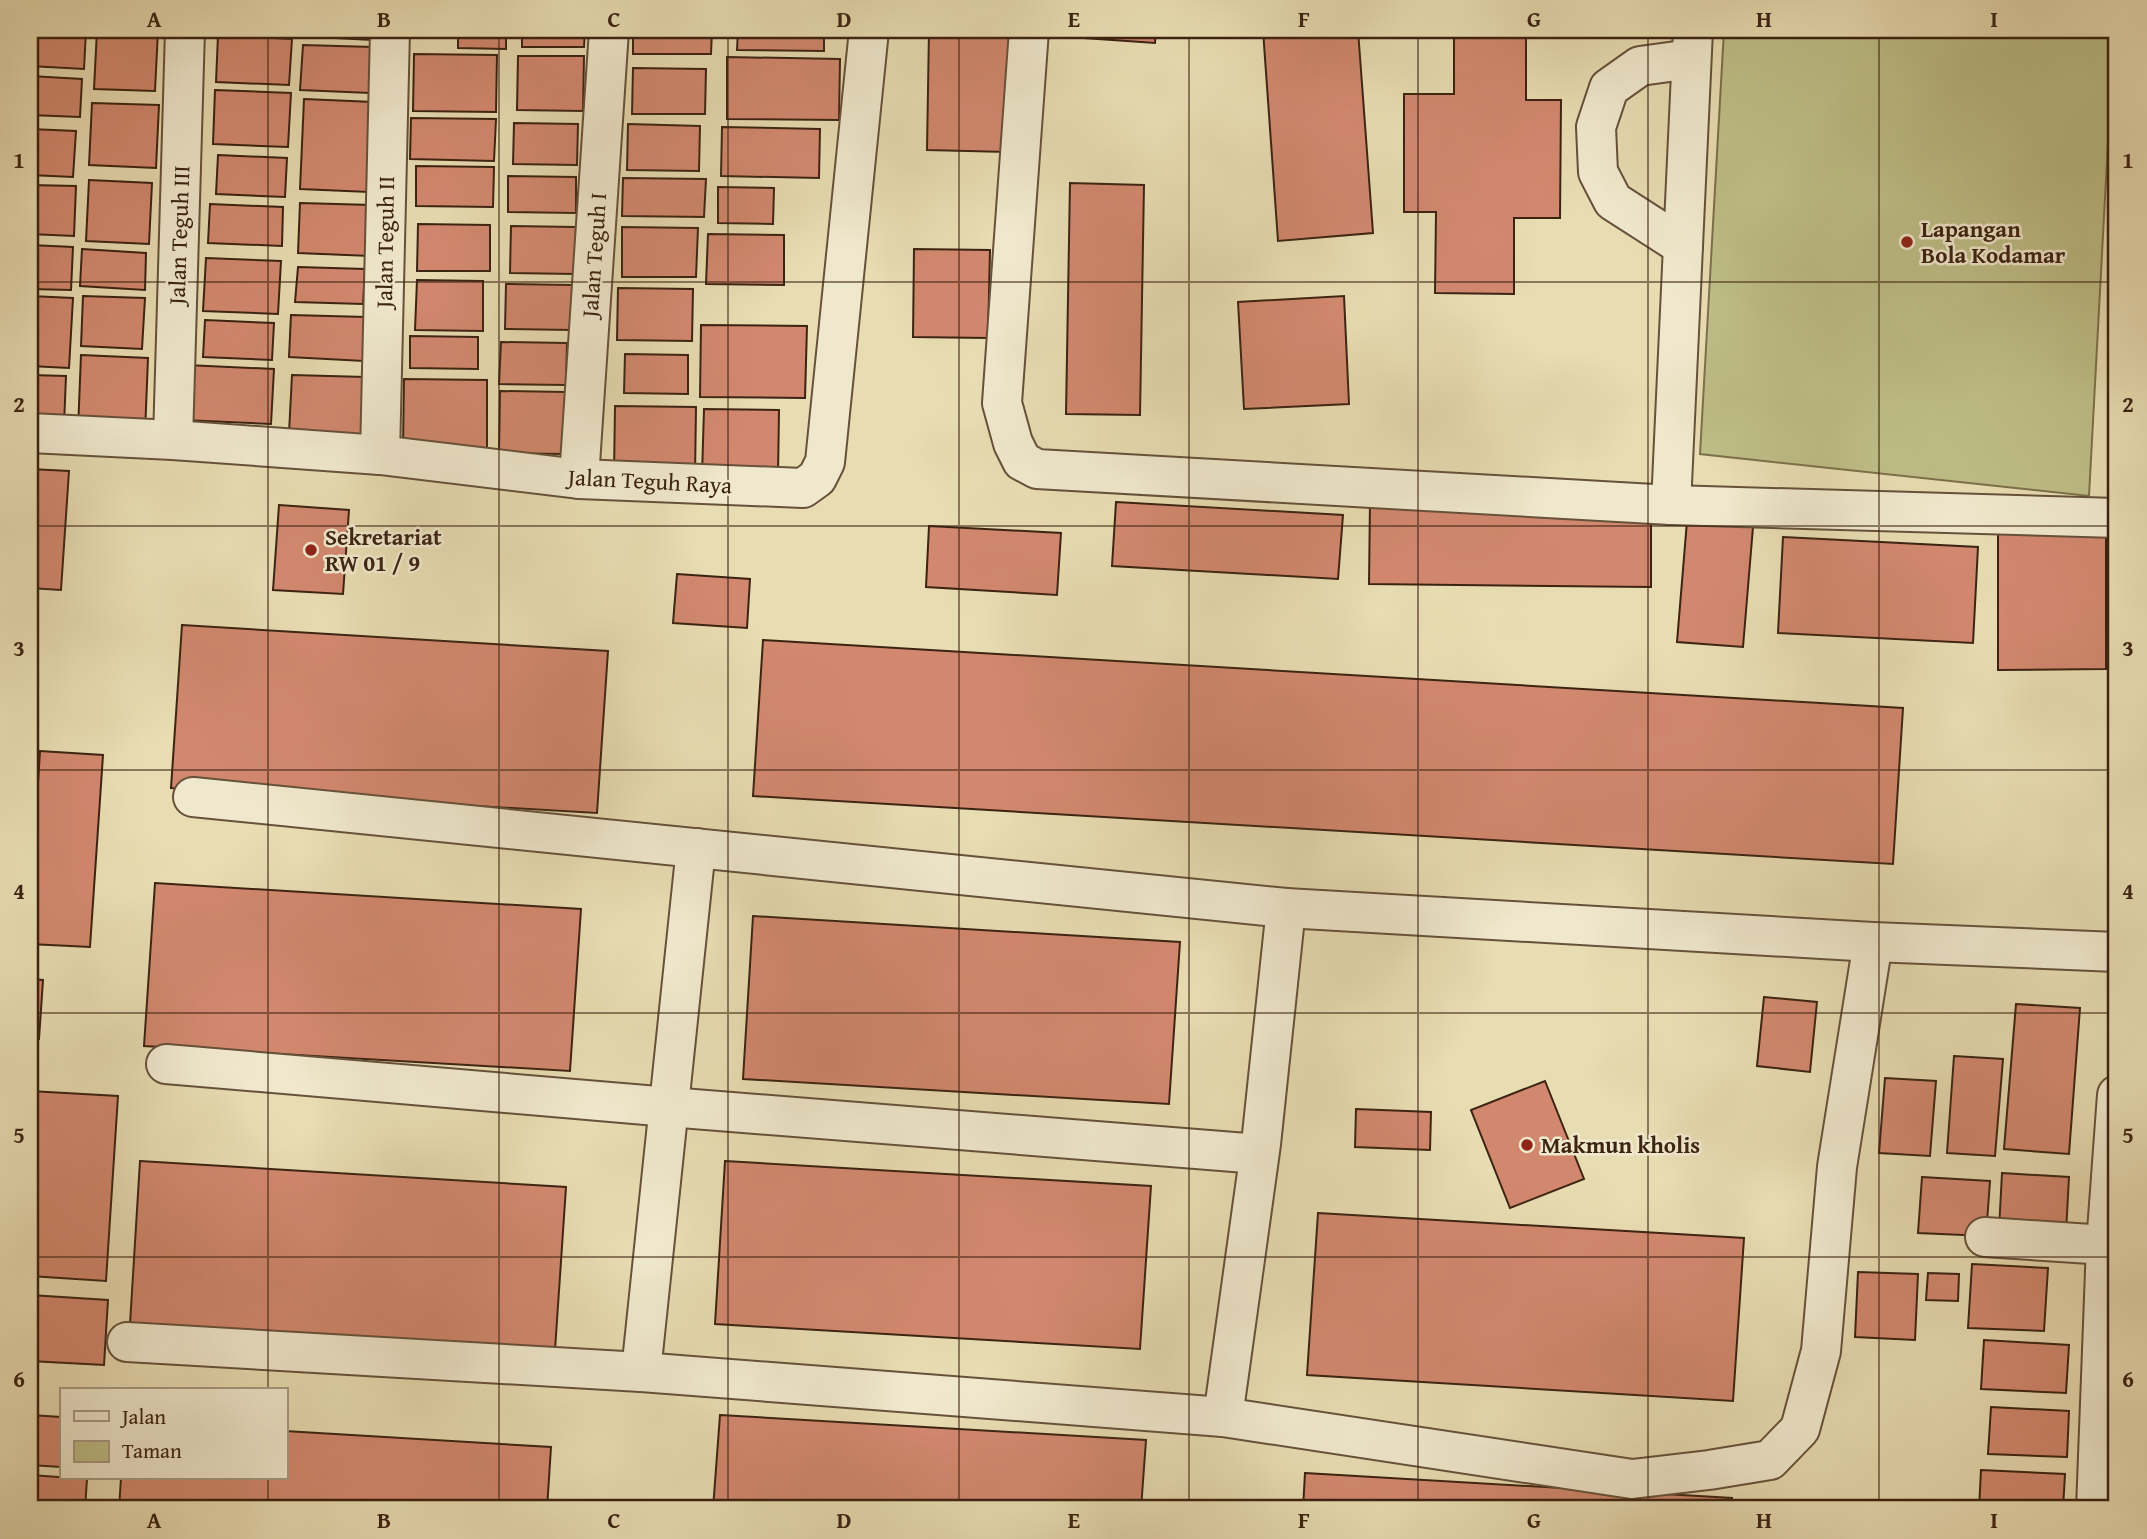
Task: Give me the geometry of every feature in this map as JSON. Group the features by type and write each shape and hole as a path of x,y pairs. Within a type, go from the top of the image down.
{"street":[{"name":"Jalan Teguh III","path":"173,440 185,30"},
{"name":"Jalan Teguh II","path":"380,455 390,30"},
{"name":"Jalan Teguh I","path":"579,479 609,30"},
{"name":"Jalan Teguh Raya","path":"30,433 380,455 579,479 803,488 817,478 825,461 869,30"},
{"path":"1029,30 1002,403 1013,443 1022,461 1037,469 1671,505 2117,518"},
{"path":"1671,505 1683,246 1692,45 1640,66 1609,88 1596,127 1598,172 1613,201 1683,246"},
{"path":"192,797 1286,908 1872,942 2117,952"},
{"path":"641,1372 696,848"},
{"path":"1223,1417 1259,1154 1286,908"},
{"path":"127,1342 641,1372 1223,1417 1632,1479 1770,1460 1800,1429 1821,1351 1837,1167 1872,942"},
{"path":"166,1064 1259,1154"},
{"path":"2096,1509 2106,1245 2117,1095"},
{"path":"1985,1237 2106,1245"}],"green space":[{"name":"Lapangan Bola Kodamar","path":"1724,30 2114,30 2089,496 1700,454"}],"building":[{"path":"30,30 86,30 84,69 30,66"},
{"path":"97,30 158,30 155,91 94,89"},
{"path":"297,30 372,30 372,40 297,36"},
{"path":"458,30 506,30 506,49 458,48"},
{"path":"522,30 585,30 584,47 522,47"},
{"path":"633,30 712,30 711,54 633,54"},
{"path":"738,30 824,30 824,51 737,50"},
{"path":"929,30 1009,30 1007,152 927,150"},
{"path":"1056,30 1156,30 1155,43 1055,36"},
{"path":"1263,30 1358,30 1373,233 1278,241"},
{"path":"1454,30 1526,30 1526,100 1561,100 1560,218 1514,218 1514,294 1435,293 1436,212 1404,212 1404,94 1454,94"},
{"path":"218,35 292,39 289,85 216,82"},
{"path":"303,45 373,47 370,93 300,90"},
{"path":"414,54 497,55 496,112 413,111"},
{"path":"518,56 584,56 583,111 517,110"},
{"path":"727,57 840,59 839,120 727,119"},
{"path":"633,68 706,69 705,114 632,114"},
{"path":"30,76 82,79 80,117 30,115"},
{"path":"215,90 291,93 288,147 213,144"},
{"path":"304,99 373,102 369,192 300,189"},
{"path":"92,103 159,105 156,168 89,165"},
{"path":"411,118 496,119 494,161 410,159"},
{"path":"514,123 578,124 577,165 513,164"},
{"path":"628,124 700,126 699,171 627,170"},
{"path":"722,127 820,129 819,178 721,176"},
{"path":"30,129 76,131 73,177 30,175"},
{"path":"218,155 287,158 285,197 216,194"},
{"path":"416,166 494,167 493,207 416,206"},
{"path":"508,176 576,177 576,213 508,212"},
{"path":"623,178 706,179 704,217 622,216"},
{"path":"89,180 152,183 149,244 86,241"},
{"path":"1070,183 1144,185 1140,415 1066,414"},
{"path":"30,185 76,186 74,236 30,234"},
{"path":"718,187 774,188 773,224 718,223"},
{"path":"300,203 372,205 370,256 298,253"},
{"path":"210,204 283,207 282,246 208,243"},
{"path":"418,224 490,225 490,271 417,271"},
{"path":"511,226 576,227 575,274 510,273"},
{"path":"622,227 698,228 696,277 622,277"},
{"path":"708,234 784,235 784,285 706,284"},
{"path":"30,245 73,247 71,290 30,289"},
{"path":"82,249 146,253 145,290 80,286"},
{"path":"914,249 990,250 988,338 913,337"},
{"path":"206,258 281,261 278,314 203,311"},
{"path":"298,267 365,269 363,304 295,302"},
{"path":"417,280 483,281 483,331 415,330"},
{"path":"506,284 572,285 572,330 505,329"},
{"path":"618,288 693,289 692,341 617,340"},
{"path":"30,296 73,298 69,368 30,366"},
{"path":"83,296 145,298 142,349 81,346"},
{"path":"1344,296 1349,404 1244,409 1238,302"},
{"path":"291,315 366,317 364,361 289,357"},
{"path":"205,320 274,323 272,360 203,357"},
{"path":"701,325 807,326 805,398 700,397"},
{"path":"410,336 478,337 478,369 410,368"},
{"path":"501,342 567,343 566,385 499,384"},
{"path":"625,354 688,355 688,394 624,393"},
{"path":"81,355 148,358 145,433 78,430"},
{"path":"186,365 274,369 271,424 183,420"},
{"path":"30,375 66,376 64,425 30,423"},
{"path":"292,375 365,377 362,436 289,433"},
{"path":"404,379 487,380 487,451 403,450"},
{"path":"500,391 566,392 565,454 499,453"},
{"path":"615,406 696,407 695,476 614,475"},
{"path":"704,409 779,410 778,476 702,475"},
{"path":"30,469 69,471 61,590 30,588"},
{"path":"1370,501 1651,523 1651,587 1369,584"},
{"path":"1116,502 1343,515 1338,579 1112,566"},
{"name":"Sekretariat RW 01 / 9","path":"279,505 349,510 343,594 273,590"},
{"path":"1687,521 1753,527 1743,647 1677,642"},
{"path":"2106,525 2106,669 1998,670 1998,526"},
{"path":"929,526 1061,533 1057,595 926,587"},
{"path":"1783,537 1978,547 1973,643 1778,633"},
{"path":"677,574 750,579 747,628 673,623"},
{"path":"182,625 608,651 597,813 171,788"},
{"path":"763,640 1903,708 1893,864 753,796"},
{"path":"40,751 103,755 90,947 30,944"},
{"path":"155,883 581,909 570,1071 144,1046"},
{"path":"753,916 1180,942 1169,1104 743,1079"},
{"path":"30,979 43,980 39,1039 30,1038"},
{"path":"1764,997 1817,1002 1810,1072 1757,1066"},
{"path":"2016,1004 2080,1008 2069,1154 2004,1149"},
{"path":"1954,1056 2003,1059 1995,1156 1947,1153"},
{"path":"1885,1078 1936,1081 1930,1156 1879,1153"},
{"name":"Makmun kholis","path":"1545,1081 1584,1179 1510,1208 1471,1110"},
{"path":"30,1091 118,1096 106,1281 30,1276"},
{"path":"1356,1109 1431,1112 1430,1150 1355,1147"},
{"path":"140,1161 566,1187 555,1350 130,1324"},
{"path":"725,1161 1151,1186 1140,1349 715,1324"},
{"path":"2002,1173 2069,1177 2066,1233 1999,1230"},
{"path":"1922,1177 1990,1181 1986,1236 1918,1233"},
{"path":"1318,1213 1744,1238 1733,1401 1307,1375"},
{"path":"1972,1264 2048,1268 2044,1331 1968,1328"},
{"path":"1858,1272 1918,1274 1915,1340 1855,1337"},
{"path":"1928,1273 1959,1274 1958,1301 1926,1300"},
{"path":"30,1295 108,1300 104,1365 30,1361"},
{"path":"1984,1340 2069,1345 2066,1393 1981,1389"},
{"path":"1991,1407 2069,1411 2067,1457 1988,1454"},
{"path":"30,1415 60,1417 60,1467 30,1465"},
{"path":"720,1415 1146,1440 1141,1509 713,1509"},
{"path":"287,1431 551,1447 547,1509 119,1509 121,1480 287,1480"},
{"path":"1981,1470 2065,1474 2063,1509 1979,1509"},
{"path":"1305,1473 1732,1498 1731,1509 1303,1509"},
{"path":"30,1475 60,1477 60,1480 87,1480 85,1509 30,1506"}],"place":[{"name":"Lapangan Bola Kodamar","path":"1907,242"},
{"name":"Sekretariat RW 01 / 9","path":"311,550"},
{"name":"Makmun kholis","path":"1527,1145"}]}
